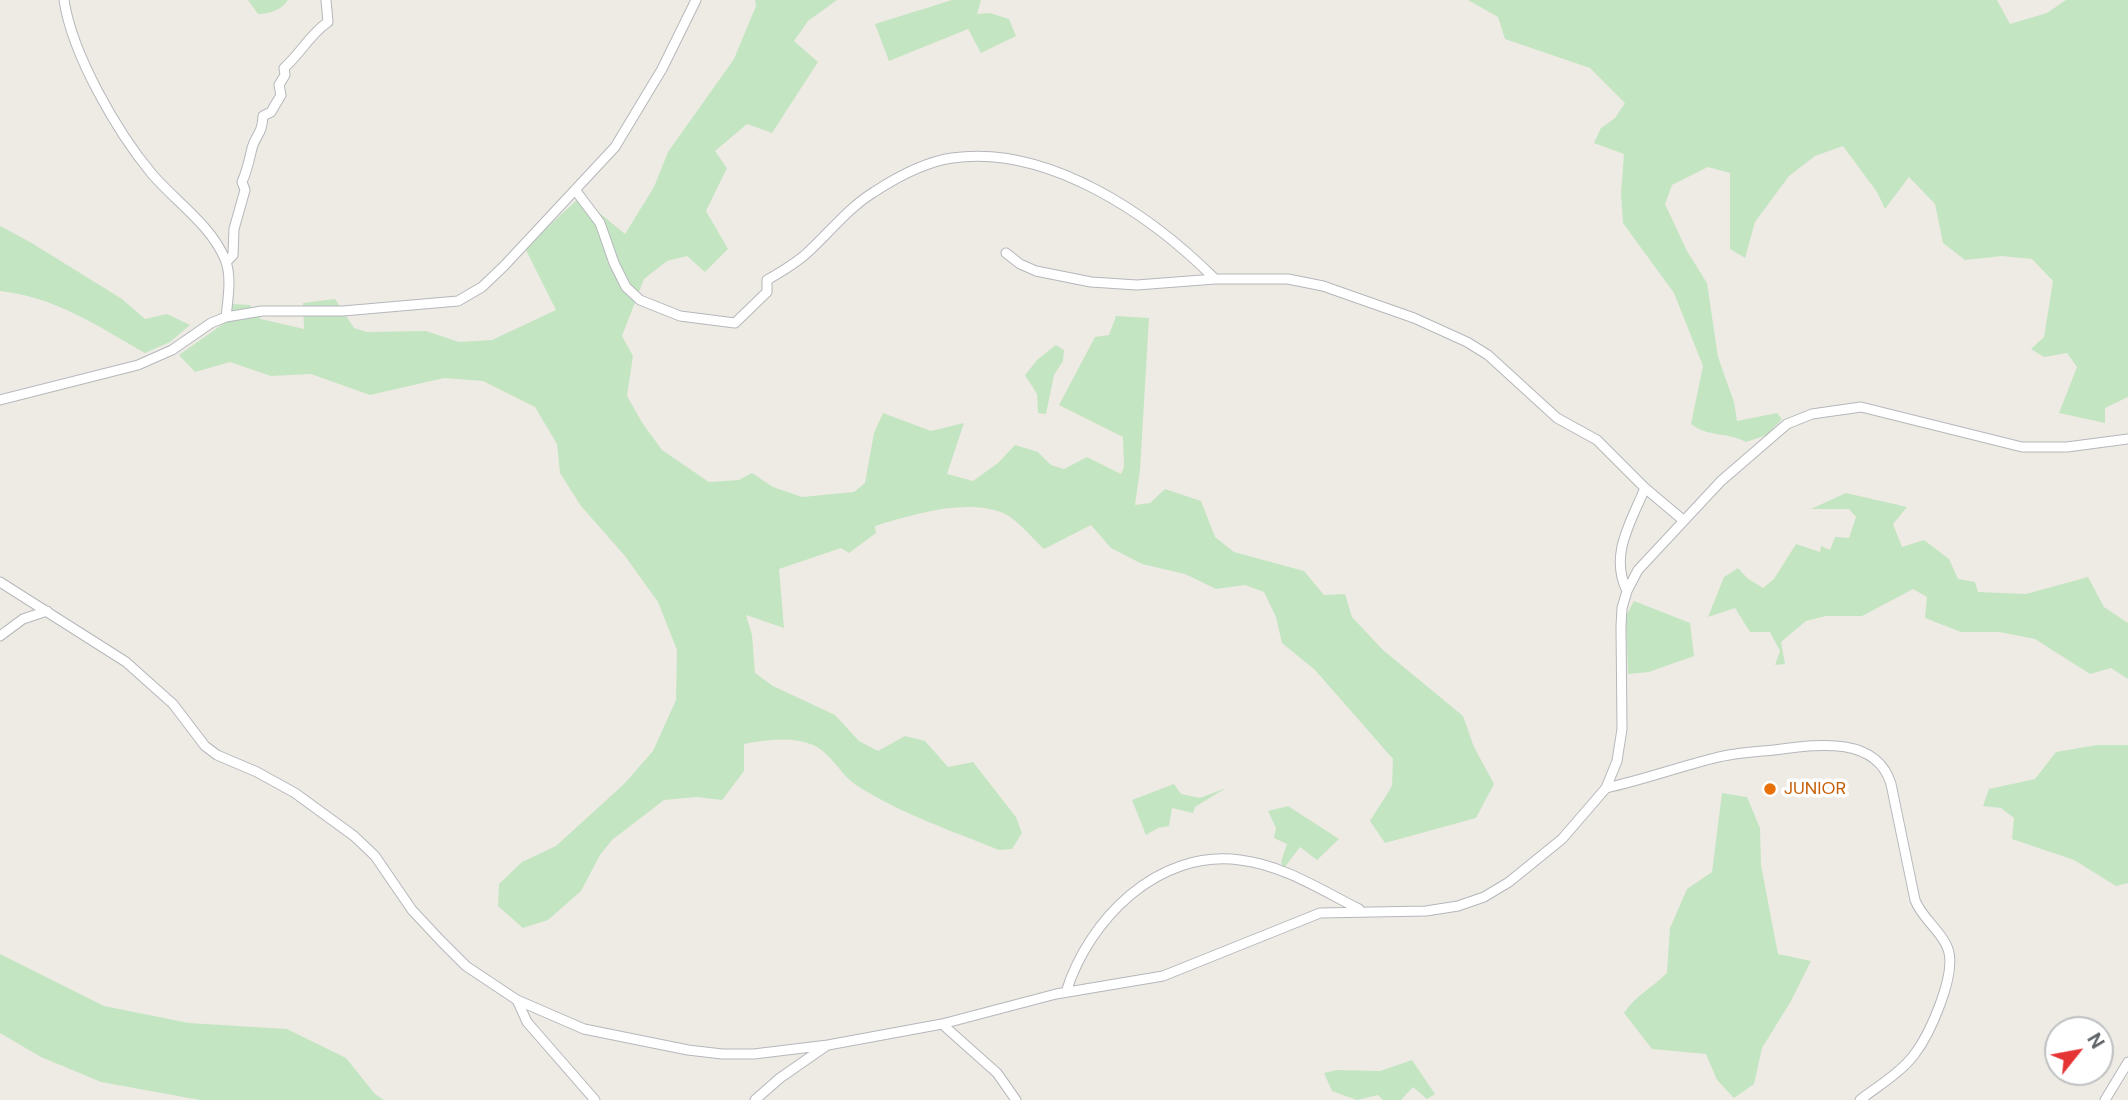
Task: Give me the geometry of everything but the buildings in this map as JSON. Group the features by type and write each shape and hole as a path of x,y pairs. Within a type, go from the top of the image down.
{"street":[{"path":"64,0 67,21 77,51 114,117 153,176 207,232 226,262 229,284 226,317"},
{"path":"226,262 233,255 233,229 245,190 242,183 249,168 253,145 262,131 264,116 271,112 281,95 279,85 285,75 284,68 299,55 315,30 328,22 326,0"},
{"path":"0,400 138,365 172,350 201,329 226,317 262,311 343,311 458,301 467,297 489,280 615,147 662,69 696,0"},
{"path":"576,191 600,223 614,263 633,296 680,316 710,322 739,321 767,292 767,280 802,257 850,210 872,193 930,163 973,156 1028,163 1108,195 1181,246 1215,279"},
{"path":"1006,253 1020,264 1036,271 1091,282 1137,285 1215,279 1288,279 1323,286 1415,318 1467,342 1488,355 1557,418 1597,440 1645,488 1683,520"},
{"path":"0,582 126,662 173,704 205,746 217,755 257,772 295,793 354,836 375,856 412,910 441,941 466,965 517,1000 584,1030 688,1050 754,1054 828,1045 942,1024 1066,992 1163,976 1307,917 1331,912 1426,911 1458,906 1484,897 1545,855 1577,823 1606,788 1616,761 1622,730 1620,626 1627,592 1644,563 1721,481 1787,424 1812,414 1861,407 2022,447 2067,447 2128,439"},
{"path":"1627,592 1619,570 1620,551 1645,488"},
{"path":"0,636 23,619 47,611"},
{"path":"1606,788 1717,757 1815,745 1841,746 1860,751 1884,767 1891,784 1914,900 1948,948 1948,970 1933,1021 1914,1055 1860,1100"},
{"path":"1066,992 1071,975 1090,939 1119,905 1154,877 1193,863 1216,859 1260,864 1309,883 1362,911"},
{"path":"517,1000 527,1023 594,1100"},
{"path":"942,1024 997,1073 1016,1100"},
{"path":"755,1100 780,1078 828,1045"},
{"path":"2105,1100 2128,1062"}],"green space":[{"path":"248,0 288,0 275,11 258,14"},
{"path":"755,0 837,0 808,21 794,41 818,62 772,133 747,124 715,151 727,168 706,211 728,249 705,272 687,256 667,261 644,279 622,336 633,356 627,396 662,450 709,482 739,480 752,473 773,487 802,497 854,492 865,483 874,433 883,413 931,431 964,423 947,474 973,481 998,463 1015,445 1038,452 1051,465 1064,469 1087,457 1121,474 1124,467 1123,437 1059,405 1095,337 1109,335 1116,316 1149,318 1140,470 1135,505 1150,503 1165,489 1201,501 1215,537 1234,552 1304,571 1324,595 1345,594 1352,617 1383,650 1463,716 1474,747 1494,784 1476,818 1385,843 1370,821 1392,786 1393,759 1315,670 1282,643 1276,617 1264,592 1245,585 1216,589 1185,574 1142,564 1111,548 1091,525 1044,549 1019,524 1003,513 972,507 956,508 922,513 875,526 876,533 849,553 841,548 779,569 784,628 746,615 752,635 755,673 773,686 835,715 859,741 878,751 905,736 925,741 948,767 973,762 1016,817 1022,833 1012,849 999,850 890,805 856,785 813,745 796,740 770,740 744,744 744,771 722,800 697,797 664,800 612,840 600,855 581,891 548,920 523,928 498,906 499,884 522,862 556,846 624,784 653,751 676,700 677,650 658,602 625,556 581,506 560,473 557,444 535,407 483,381 444,378 370,395 311,374 271,376 230,362 195,372 179,355 223,324 233,304 250,305 261,319 304,329 303,303 335,299 354,328 367,332 426,331 459,342 492,340 556,310 525,248 580,197 625,234 654,187 668,152 734,59 756,6"},
{"path":"952,0 981,0 977,14 990,13 1009,19 1016,36 981,53 968,29 889,61 875,24"},
{"path":"1468,0 1997,0 2010,24 2047,13 2066,0 2128,0 2128,397 2105,408 2105,423 2059,413 2077,367 2067,353 2044,357 2031,349 2044,337 2053,281 2032,259 2002,256 1965,260 1943,243 1935,204 1909,177 1885,209 1877,192 1843,146 1815,156 1789,176 1755,222 1745,258 1730,249 1730,173 1708,167 1672,185 1665,204 1687,251 1707,283 1718,357 1734,402 1737,421 1777,413 1782,419 1767,435 1746,442 1697,428 1691,424 1703,366 1674,293 1623,223 1621,193 1624,154 1594,143 1601,128 1615,118 1625,103 1590,68 1505,39 1498,17"},
{"path":"0,226 122,299 145,319 167,314 190,325 170,342 145,353 58,306 40,299 0,291"},
{"path":"1056,345 1064,350 1063,361 1054,375 1046,414 1038,413 1037,394 1025,375 1038,359"},
{"path":"1846,493 1907,507 1893,524 1902,547 1924,540 1949,559 1958,579 1975,582 1978,592 2026,594 2088,577 2104,607 2128,623 2128,679 2111,668 2090,674 2035,639 1999,632 1961,632 1925,618 1927,597 1913,589 1862,616 1826,616 1806,621 1781,642 1785,664 1775,665 1780,651 1770,632 1750,632 1735,608 1708,617 1724,577 1738,568 1747,578 1763,588 1774,579 1796,544 1820,552 1821,546 1830,550 1835,537 1849,538 1856,517 1849,509 1811,509"},
{"path":"1634,601 1690,623 1694,656 1649,672 1628,674 1626,616"},
{"path":"2097,745 2128,745 2128,883 2116,886 2074,860 2012,839 2014,818 2001,808 1983,806 1989,789 2035,779 2056,752"},
{"path":"1174,784 1181,794 1200,798 1226,788 1195,807 1193,813 1172,808 1169,826 1158,828 1146,835 1132,800"},
{"path":"1722,793 1747,797 1760,828 1761,865 1778,954 1811,961 1791,1001 1762,1048 1754,1084 1734,1098 1717,1080 1706,1054 1652,1049 1624,1013 1667,973 1670,928 1687,889 1712,872"},
{"path":"1288,806 1339,839 1317,860 1300,847 1284,868 1281,862 1287,844 1274,838 1276,828 1268,811"},
{"path":"0,954 104,1006 189,1023 287,1029 346,1058 375,1094 384,1100 200,1100 101,1082 41,1057 0,1033"},
{"path":"1412,1060 1435,1094 1427,1099 1413,1087 1401,1100 1383,1100 1378,1095 1357,1100 1332,1091 1324,1073 1336,1070 1380,1071"}],"place":[{"name":"JUNIOR","path":"1770,789"}]}
